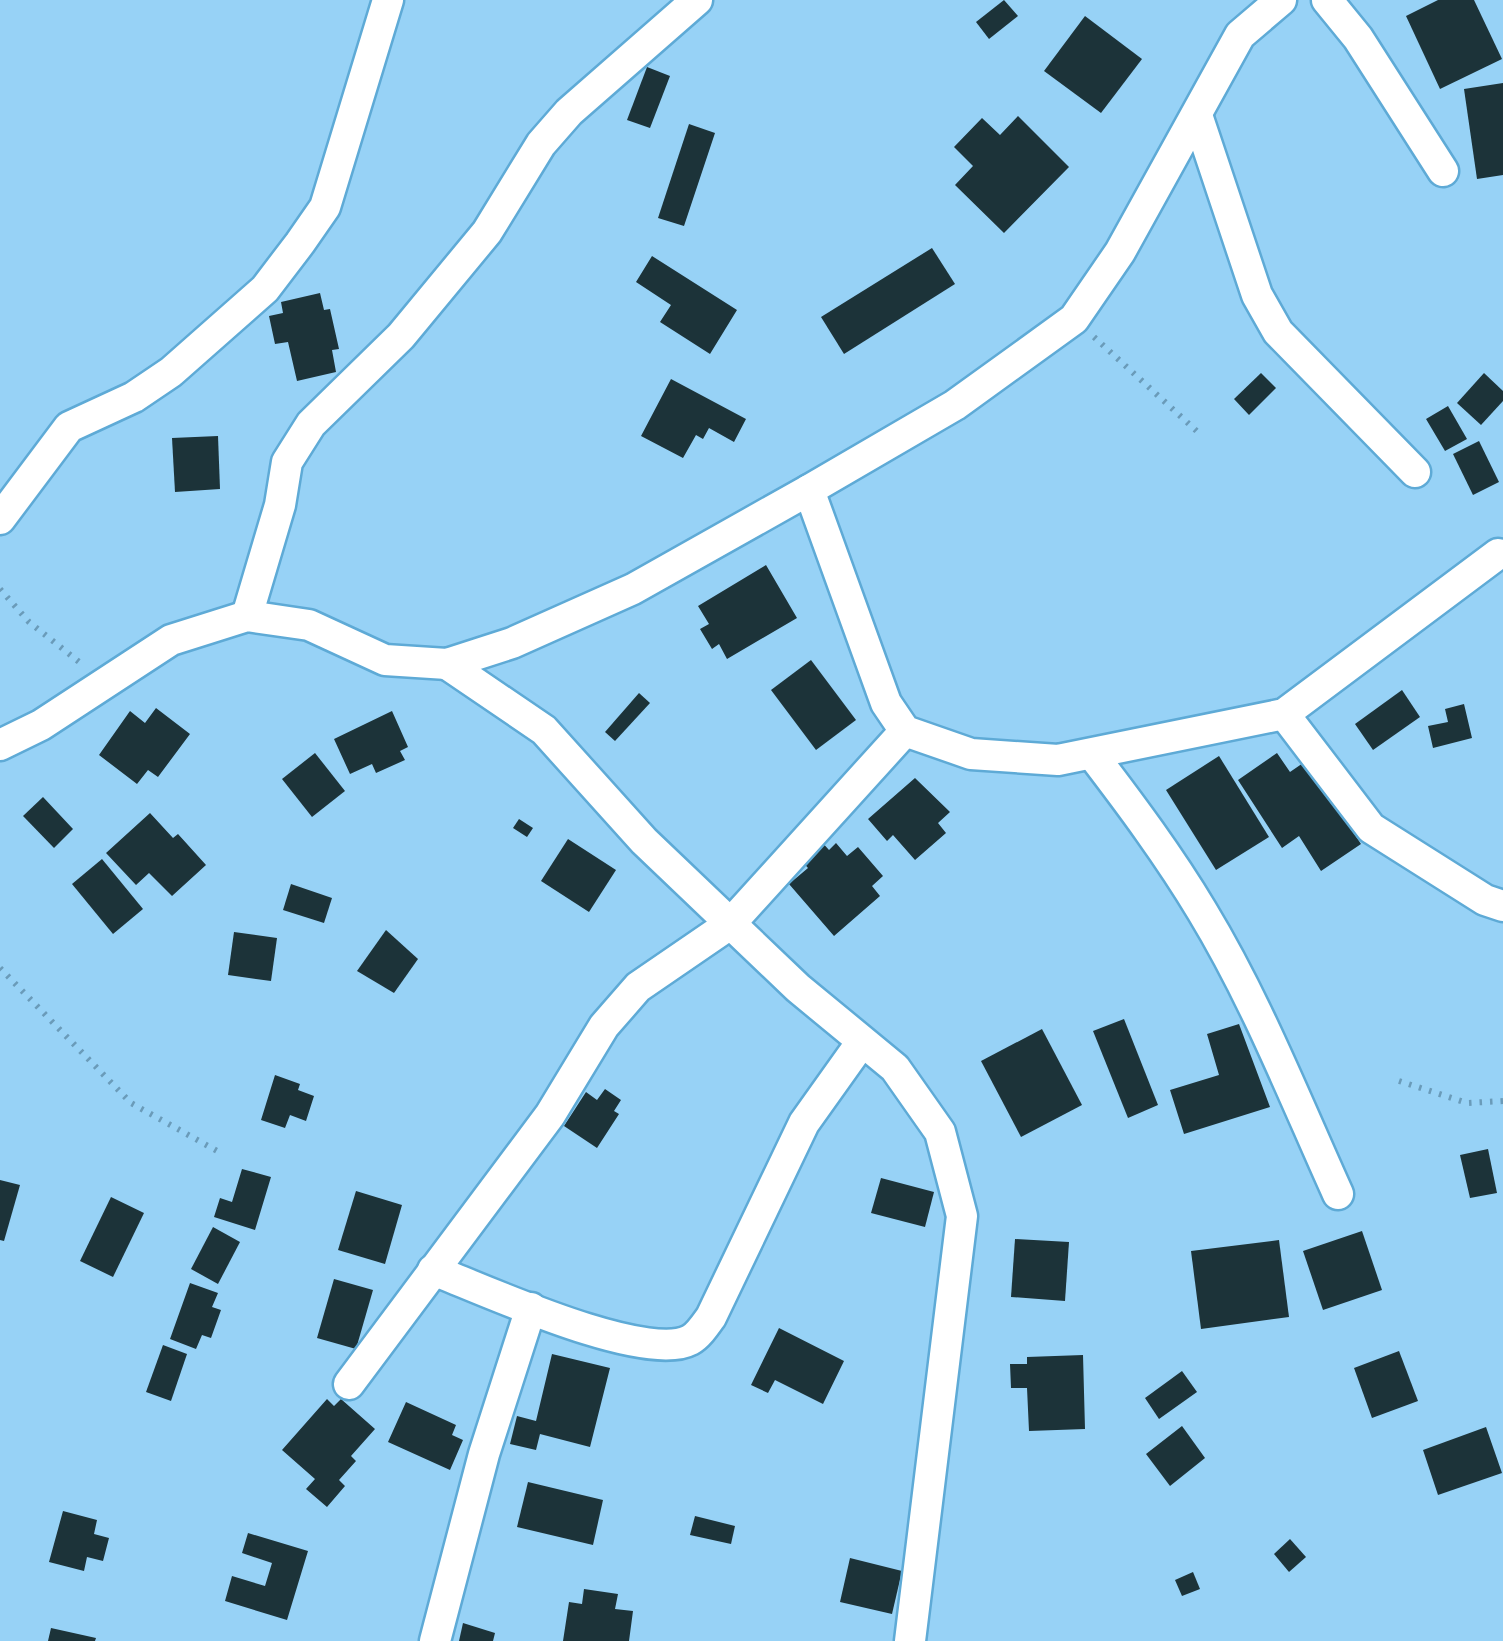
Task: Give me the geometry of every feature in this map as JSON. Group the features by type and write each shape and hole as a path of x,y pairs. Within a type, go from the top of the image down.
{"street":[{"path":"0,519 69,427 134,397 171,372 251,303 300,243 325,207 388,0"},
{"path":"246,616 280,505 287,462 311,424 401,336 487,232 541,144 569,112 696,0"},
{"path":"0,745 41,725 103,680 170,640 246,616 309,626 385,660 447,664 512,643 633,590 955,405 1074,319 1120,252 1198,118 1240,35 1281,0"},
{"path":"1328,0 1358,38 1444,171"},
{"path":"1198,118 1257,296 1278,332 1415,472"},
{"path":"808,490 886,703 906,731 971,754 1058,760 1284,714 1498,554"},
{"path":"447,664 544,730 644,841 730,924 861,1043 895,1068 940,1132 962,1216 910,1641"},
{"path":"1284,714 1371,828 1486,900 1503,906"},
{"path":"349,1384 550,1115 604,1026 638,987 730,924 906,731"},
{"path":"1092,754 1145,822 1204,914 1255,1010 1338,1194"},
{"path":"433,1270 617,1338 658,1344 690,1340 711,1318 804,1123 861,1043"},
{"path":"435,1641 484,1454 531,1308"}],"path":[{"path":"1074,319 1202,435"},
{"path":"0,589 29,622 103,680"},
{"path":"0,968 130,1103 219,1152"},
{"path":"1398,1080 1467,1103 1503,1101"}],"building":[{"path":"1004,0 1018,16 989,39 976,22"},
{"path":"1438,0 1474,0 1502,59 1440,89 1406,16"},
{"path":"1085,16 1142,59 1101,113 1044,71"},
{"path":"647,67 670,76 650,128 627,120"},
{"path":"1503,83 1503,175 1477,179 1464,89"},
{"path":"1018,116 1069,167 1004,233 955,185 973,166 954,147 982,118 1000,135"},
{"path":"689,124 715,133 684,226 658,218"},
{"path":"932,248 955,284 844,354 821,317"},
{"path":"652,256 737,310 710,354 660,322 671,305 636,282"},
{"path":"320,293 324,310 330,309 339,349 332,350 336,372 297,381 288,342 275,344 269,316 283,313 281,302"},
{"path":"1261,373 1276,388 1249,415 1234,399"},
{"path":"1484,373 1503,391 1503,401 1481,425 1457,403"},
{"path":"671,379 746,419 734,442 709,428 703,439 696,435 683,458 641,436"},
{"path":"1448,406 1467,439 1445,451 1426,419"},
{"path":"218,436 220,489 175,492 172,438"},
{"path":"1479,441 1499,482 1473,495 1453,454"},
{"path":"766,565 797,618 727,659 719,644 712,649 700,629 709,624 698,606"},
{"path":"811,660 856,720 816,750 771,690"},
{"path":"1402,690 1420,717 1373,750 1355,724"},
{"path":"639,693 650,703 615,741 605,732"},
{"path":"1464,704 1472,738 1433,748 1428,726 1448,722 1445,709"},
{"path":"156,708 190,734 158,777 148,770 137,784 99,755 130,711 145,723"},
{"path":"392,711 408,747 400,751 405,760 376,773 372,764 350,774 334,739"},
{"path":"315,753 345,791 312,817 282,779"},
{"path":"1277,753 1290,772 1306,761 1361,844 1321,871 1299,836 1282,848 1238,780"},
{"path":"1219,756 1269,837 1216,870 1166,790"},
{"path":"915,778 950,812 938,823 946,833 915,860 893,835 887,841 868,819"},
{"path":"43,797 73,829 54,848 23,816"},
{"path":"150,813 173,838 178,834 206,865 172,896 149,873 136,885 106,853"},
{"path":"519,819 533,828 527,837 513,828"},
{"path":"568,839 616,870 589,912 541,881"},
{"path":"820,840 829,850 836,843 847,856 858,847 883,876 872,886 880,896 834,936 789,884 808,868 799,858"},
{"path":"102,859 143,909 113,934 72,884"},
{"path":"291,884 332,898 324,923 283,910"},
{"path":"386,930 418,959 394,993 357,971"},
{"path":"234,932 277,938 271,981 228,975"},
{"path":"1124,1019 1158,1105 1128,1118 1093,1031"},
{"path":"1239,1024 1270,1107 1184,1134 1170,1090 1219,1075 1207,1034"},
{"path":"1042,1029 1082,1105 1021,1137 981,1061"},
{"path":"275,1075 300,1084 298,1090 314,1096 306,1121 290,1115 285,1128 261,1120"},
{"path":"605,1089 621,1100 614,1111 619,1114 597,1148 564,1126 586,1092 597,1100"},
{"path":"1488,1149 1497,1193 1470,1198 1460,1155"},
{"path":"242,1169 271,1177 255,1230 214,1217 220,1198 232,1202"},
{"path":"881,1178 934,1192 925,1227 871,1213"},
{"path":"0,1180 20,1185 4,1241 0,1240"},
{"path":"356,1191 402,1205 385,1264 338,1250"},
{"path":"111,1197 144,1213 113,1277 80,1261"},
{"path":"213,1227 240,1242 218,1284 191,1269"},
{"path":"1362,1231 1382,1290 1323,1310 1303,1251"},
{"path":"1015,1239 1069,1242 1065,1301 1011,1297"},
{"path":"1279,1240 1289,1317 1201,1329 1191,1251"},
{"path":"334,1279 373,1290 356,1349 317,1338"},
{"path":"190,1283 218,1293 212,1307 221,1310 211,1338 202,1335 196,1349 170,1339"},
{"path":"779,1328 844,1361 823,1404 775,1380 768,1393 751,1385"},
{"path":"163,1345 187,1354 171,1401 146,1392"},
{"path":"1399,1351 1418,1401 1372,1418 1354,1368"},
{"path":"552,1354 610,1368 590,1447 540,1434 536,1450 510,1444 517,1416 536,1421"},
{"path":"1083,1355 1085,1429 1029,1431 1027,1388 1011,1388 1010,1364 1027,1364 1027,1357"},
{"path":"1182,1371 1197,1392 1159,1419 1145,1398"},
{"path":"327,1399 334,1406 341,1399 375,1429 351,1456 356,1461 339,1480 345,1486 327,1507 306,1489 315,1479 282,1450"},
{"path":"406,1402 456,1425 452,1435 463,1440 450,1470 388,1442"},
{"path":"1182,1426 1205,1458 1170,1486 1146,1454"},
{"path":"1486,1427 1502,1473 1438,1495 1423,1450"},
{"path":"528,1482 603,1500 593,1545 517,1527"},
{"path":"63,1511 97,1520 94,1534 109,1538 103,1561 87,1557 84,1571 49,1562"},
{"path":"695,1516 735,1526 731,1544 690,1535"},
{"path":"248,1533 308,1551 287,1620 225,1601 232,1576 265,1586 272,1563 242,1553"},
{"path":"1290,1539 1306,1557 1289,1572 1274,1554"},
{"path":"850,1558 902,1571 892,1614 840,1602"},
{"path":"1193,1572 1200,1589 1182,1596 1175,1580"},
{"path":"584,1589 618,1594 615,1609 633,1611 629,1641 563,1641 569,1602 582,1604"},
{"path":"463,1623 495,1633 493,1641 459,1641"},
{"path":"51,1628 96,1638 48,1641"}]}
